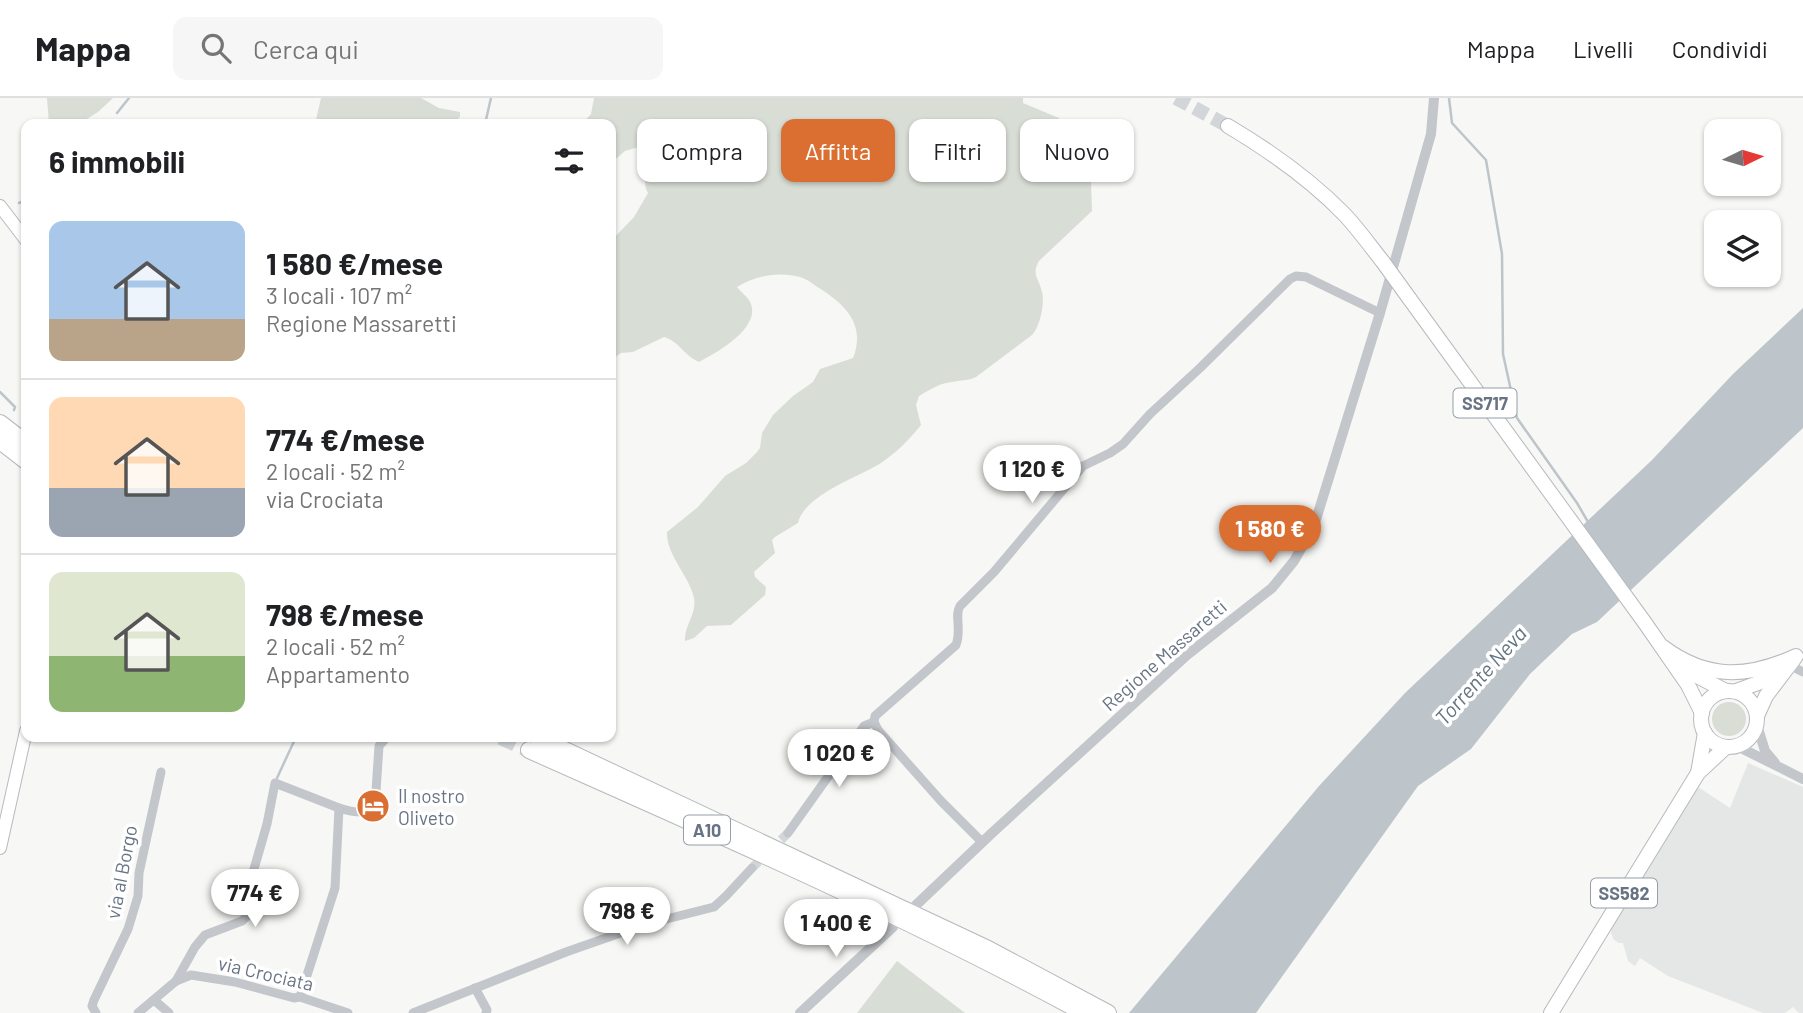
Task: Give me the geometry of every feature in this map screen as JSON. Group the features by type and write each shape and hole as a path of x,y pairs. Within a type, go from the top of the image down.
{"highway":[{"path":"0,423 21,439"},
{"path":"0,441 21,457"},
{"name":"A10","path":"533,743 645,801 985,954 1108,1013"},
{"name":"A10","path":"985,954 1084,1013"}],"main road":[{"name":"SS717","path":"1228,126 1283,162 1347,216 1667,650 1702,713"},
{"path":"0,206 21,233"},
{"name":"SS717","path":"1667,650 1695,675 1731,691"},
{"path":"1667,650 1699,667 1724,673 1750,672 1794,660"},
{"path":"1794,660 1766,696 1753,734 1732,746 1710,740 1702,726 1702,713 1712,696 1758,683 1794,660"},
{"path":"1731,691 1751,700 1757,721"},
{"name":"SS582","path":"1698,773 1705,733"},
{"path":"0,848 24,742"},
{"name":"SS582","path":"1551,1013 1698,773 1732,746"}],"street":[{"name":"Regione Massaretti","path":"915,906 1187,655 1272,587 1294,561 1314,526 1380,313 1431,134 1434,98"},
{"path":"982,842 941,801 878,730 874,723 875,716 956,645 960,634 957,612 960,606 994,572 1083,466 1124,444 1150,414 1290,279 1296,276 1306,277 1380,313"},
{"path":"1794,660 1803,672"},
{"path":"1757,721 1765,751 1782,770"},
{"path":"788,833 864,726 874,723"},
{"path":"138,1013 176,981 205,935 242,921 250,912 254,869 275,783 352,813 368,811 375,806 379,746 383,742"},
{"path":"1732,746 1803,779"},
{"name":"via al Borgo","path":"96,1013 92,1006 94,1000 128,929 138,896 139,873 161,772"},
{"path":"300,997 335,888 339,808"},
{"path":"413,1013 643,925 714,907 752,868"},
{"path":"800,1013 893,927"},
{"name":"via Crociata","path":"176,981 191,975 235,982 294,998 300,997 348,1013"},
{"path":"475,988 488,1012"},
{"path":"154,1000 169,1013"}],"shaded area":[{"path":"47,98 113,98 87,119 49,119"},
{"path":"321,98 421,98 439,108 460,112 458,119 316,119"},
{"path":"594,98 1023,98 1023,103 1059,119 1020,119 1020,182 1091,182 1092,211 1039,261 1037,266 1036,273 1043,302 1039,321 1032,335 976,377 943,384 919,396 916,405 921,425 902,446 881,463 821,495 802,513 798,523 772,540 775,553 754,572 755,577 766,587 765,595 731,625 707,626 694,638 685,641 686,630 694,610 694,598 670,549 667,532 698,507 725,476 746,463 757,452 762,433 773,415 813,382 820,369 853,358 857,336 851,317 838,301 803,278 776,275 759,277 737,287 751,304 749,322 735,339 699,362 664,337 633,352 621,353 616,356 616,236 634,217 648,193 645,182 767,182 767,119 637,119 637,148 625,151 616,159 616,119 586,119 591,114"},
{"path":"1729,702 1741,707 1746,719 1741,731 1729,736 1717,731 1712,719 1717,707"},
{"path":"1748,763 1803,787 1803,1013 1793,1007 1785,1013 1763,1013 1668,976 1640,958 1635,966 1628,961 1623,943 1614,940 1611,933 1611,928 1698,787 1730,808"},
{"path":"897,961 965,1013 857,1013"}],"water":[{"name":"Torrente Neva","path":"1803,308 1803,428 1597,622 1572,634 1530,674 1471,749 1418,786 1256,1013 1129,1013 1319,786 1405,693 1652,460 1733,374"}],"waterway":[{"path":"117,113 129,98"},
{"path":"486,119 491,98"},
{"path":"1449,98 1452,123 1486,160 1502,254 1503,354 1517,418 1588,522"},
{"path":"0,392 15,407 14,410"},
{"path":"277,778 294,742"}],"tunnel":[{"path":"1176,98 1228,126"},
{"path":"512,742 529,750"},
{"path":"752,868 788,833"}],"place":[{"name":"Il nostro Oliveto","path":"373,806"}]}
